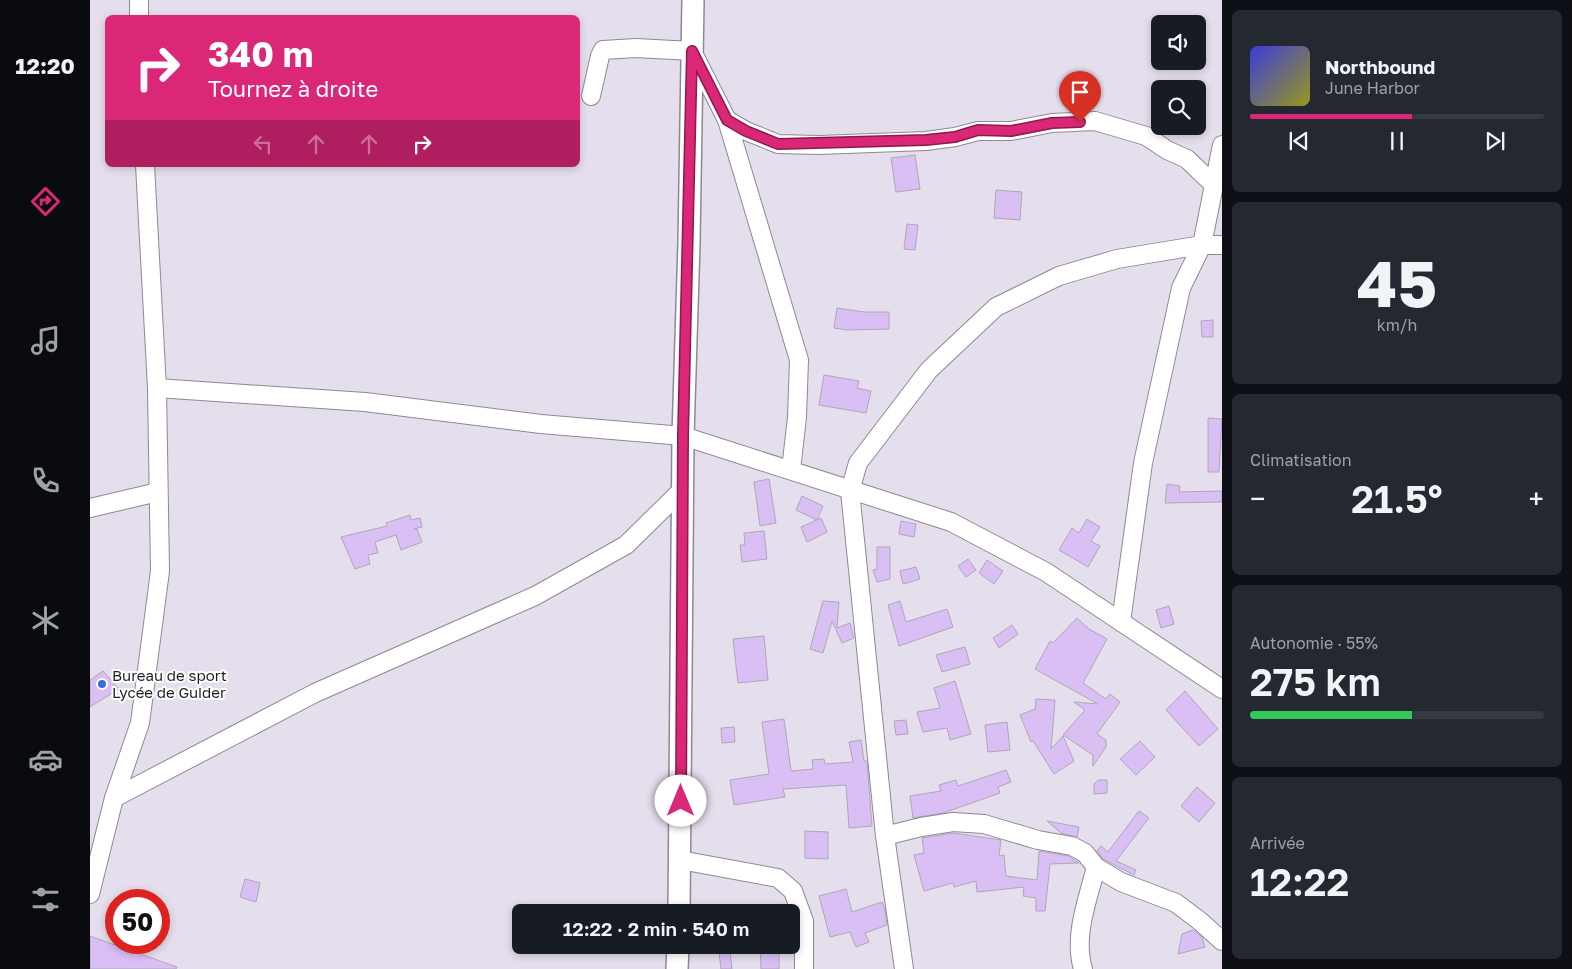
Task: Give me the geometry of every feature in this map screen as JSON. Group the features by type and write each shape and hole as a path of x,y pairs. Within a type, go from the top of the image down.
{"main road":[{"path":"679,904 683,436 693,0"},
{"path":"677,969 678,954"}],"street":[{"path":"139,0 139,15"},
{"path":"591,96 603,50 610,48 636,48 692,51 727,120 799,360 797,417 791,470"},
{"path":"727,120 746,131 778,144 926,140 955,137 978,130 1011,131 1052,123 1094,121 1146,136 1167,150 1186,159 1214,185"},
{"path":"1121,622 1143,463 1181,288 1202,245 1222,145"},
{"path":"90,894 114,798 140,723 160,571 157,388 144,167"},
{"path":"904,969 885,836 850,491 858,462 929,370 996,307 1059,276 1117,259 1202,245 1222,245"},
{"path":"157,388 365,402 541,424 683,436 951,522 1046,572 1222,689"},
{"path":"114,798 315,693 535,596 626,545 683,489"},
{"path":"90,508 158,492"},
{"path":"885,836 921,827 953,822 984,824 1038,840 1072,846 1085,853 1096,867 1122,882 1176,903 1222,941"},
{"path":"680,860 778,878 794,890 804,921 804,969"},
{"path":"1083,969 1080,958 1080,933 1096,867"}],"building":[{"path":"915,155 920,189 896,192 891,158"},
{"path":"996,190 1022,192 1020,220 994,218"},
{"path":"907,224 918,225 915,250 904,249"},
{"path":"837,308 864,312 889,312 889,329 847,330 834,328"},
{"path":"1213,320 1213,337 1202,337 1201,321"},
{"path":"824,375 859,381 857,388 871,391 866,413 819,405"},
{"path":"1208,418 1222,419 1219,472 1208,472"},
{"path":"769,479 776,523 760,526 754,482"},
{"path":"1167,484 1180,486 1179,492 1222,491 1222,502 1165,503"},
{"path":"802,496 823,506 817,520 796,510"},
{"path":"410,515 411,520 420,518 422,527 414,529 417,529 422,542 401,550 396,535 375,542 378,553 368,555 370,564 355,569 341,537 387,526 386,523"},
{"path":"821,518 827,532 807,542 801,527"},
{"path":"1087,519 1100,527 1091,541 1100,546 1088,567 1059,550 1072,528 1079,533"},
{"path":"901,521 916,524 914,537 899,534"},
{"path":"764,531 767,559 742,562 740,545 745,545 744,533"},
{"path":"877,547 890,547 890,579 877,582 873,570 877,569"},
{"path":"968,559 976,570 966,577 958,566"},
{"path":"987,560 1003,571 994,584 979,573"},
{"path":"916,567 920,579 903,584 900,571"},
{"path":"823,601 839,602 837,628 850,623 854,638 842,643 832,621 823,653 810,649"},
{"path":"900,601 906,622 947,609 953,627 899,646 888,605"},
{"path":"1169,606 1174,624 1161,628 1156,610"},
{"path":"1077,618 1089,629 1107,639 1083,683 1106,699 1110,694 1120,702 1097,734 1106,740 1106,747 1093,766 1093,755 1063,735 1085,710 1074,702 1098,704 1035,669 1050,641 1053,643"},
{"path":"1012,625 1018,634 999,648 993,638"},
{"path":"764,636 768,680 738,683 733,639"},
{"path":"965,647 970,664 942,672 936,655"},
{"name":"Bureau de sport Lycée de Guider","path":"103,671 119,689 90,707 90,680"},
{"path":"955,681 971,734 950,740 947,728 923,732 917,712 940,708 934,688"},
{"path":"1185,691 1218,729 1199,746 1166,710"},
{"path":"1036,699 1055,700 1051,749 1063,736 1074,761 1054,774 1033,741 1031,742 1020,715 1035,709"},
{"path":"784,719 791,771 813,769 812,760 824,759 825,764 853,762 849,742 861,740 864,761 867,761 872,826 849,828 846,785 783,789 785,797 734,805 730,780 769,774 762,722"},
{"path":"906,720 908,734 896,735 894,721"},
{"path":"1007,722 1010,750 988,752 985,725"},
{"path":"734,727 735,742 722,743 721,728"},
{"path":"1140,741 1155,757 1136,775 1120,759"},
{"path":"1006,770 1011,782 998,787 1000,793 943,813 913,818 910,796 941,791 939,785 956,780 958,786"},
{"path":"1098,780 1107,780 1107,793 1094,794 1094,784"},
{"path":"1197,787 1215,803 1199,822 1181,806"},
{"path":"1139,811 1149,818 1116,861 1136,870 1134,875 1103,859 1097,851 1101,846 1108,852"},
{"path":"1047,821 1079,827 1077,837 1061,833"},
{"path":"805,831 828,832 828,859 805,858"},
{"path":"953,833 1001,840 999,856 1004,855 1006,876 1037,880 1039,851 1068,856 1079,863 1050,864 1045,911 1036,911 1036,898 1023,896 1024,887 977,892 976,881 954,887 953,883 924,891 914,855 924,853 922,838"},
{"path":"245,879 260,883 256,902 240,897"},
{"path":"846,889 852,912 882,902 885,910 887,925 865,933 869,942 856,947 850,932 830,937 819,896"},
{"path":"1193,930 1202,937 1205,947 1178,954 1182,934"},
{"path":"90,936 105,941 105,954 141,954 177,967 176,969 90,969"},
{"path":"719,954 730,954 732,969 721,969"},
{"path":"760,954 779,954 779,969 761,969"}],"place":[{"name":"Bureau de sport Lycée de Guider","path":"102,684"}],"route":[{"path":"681,801 683,436 692,51 727,120 746,131 778,144 926,140 955,137 978,130 1011,131 1052,123 1080,122"}]}
